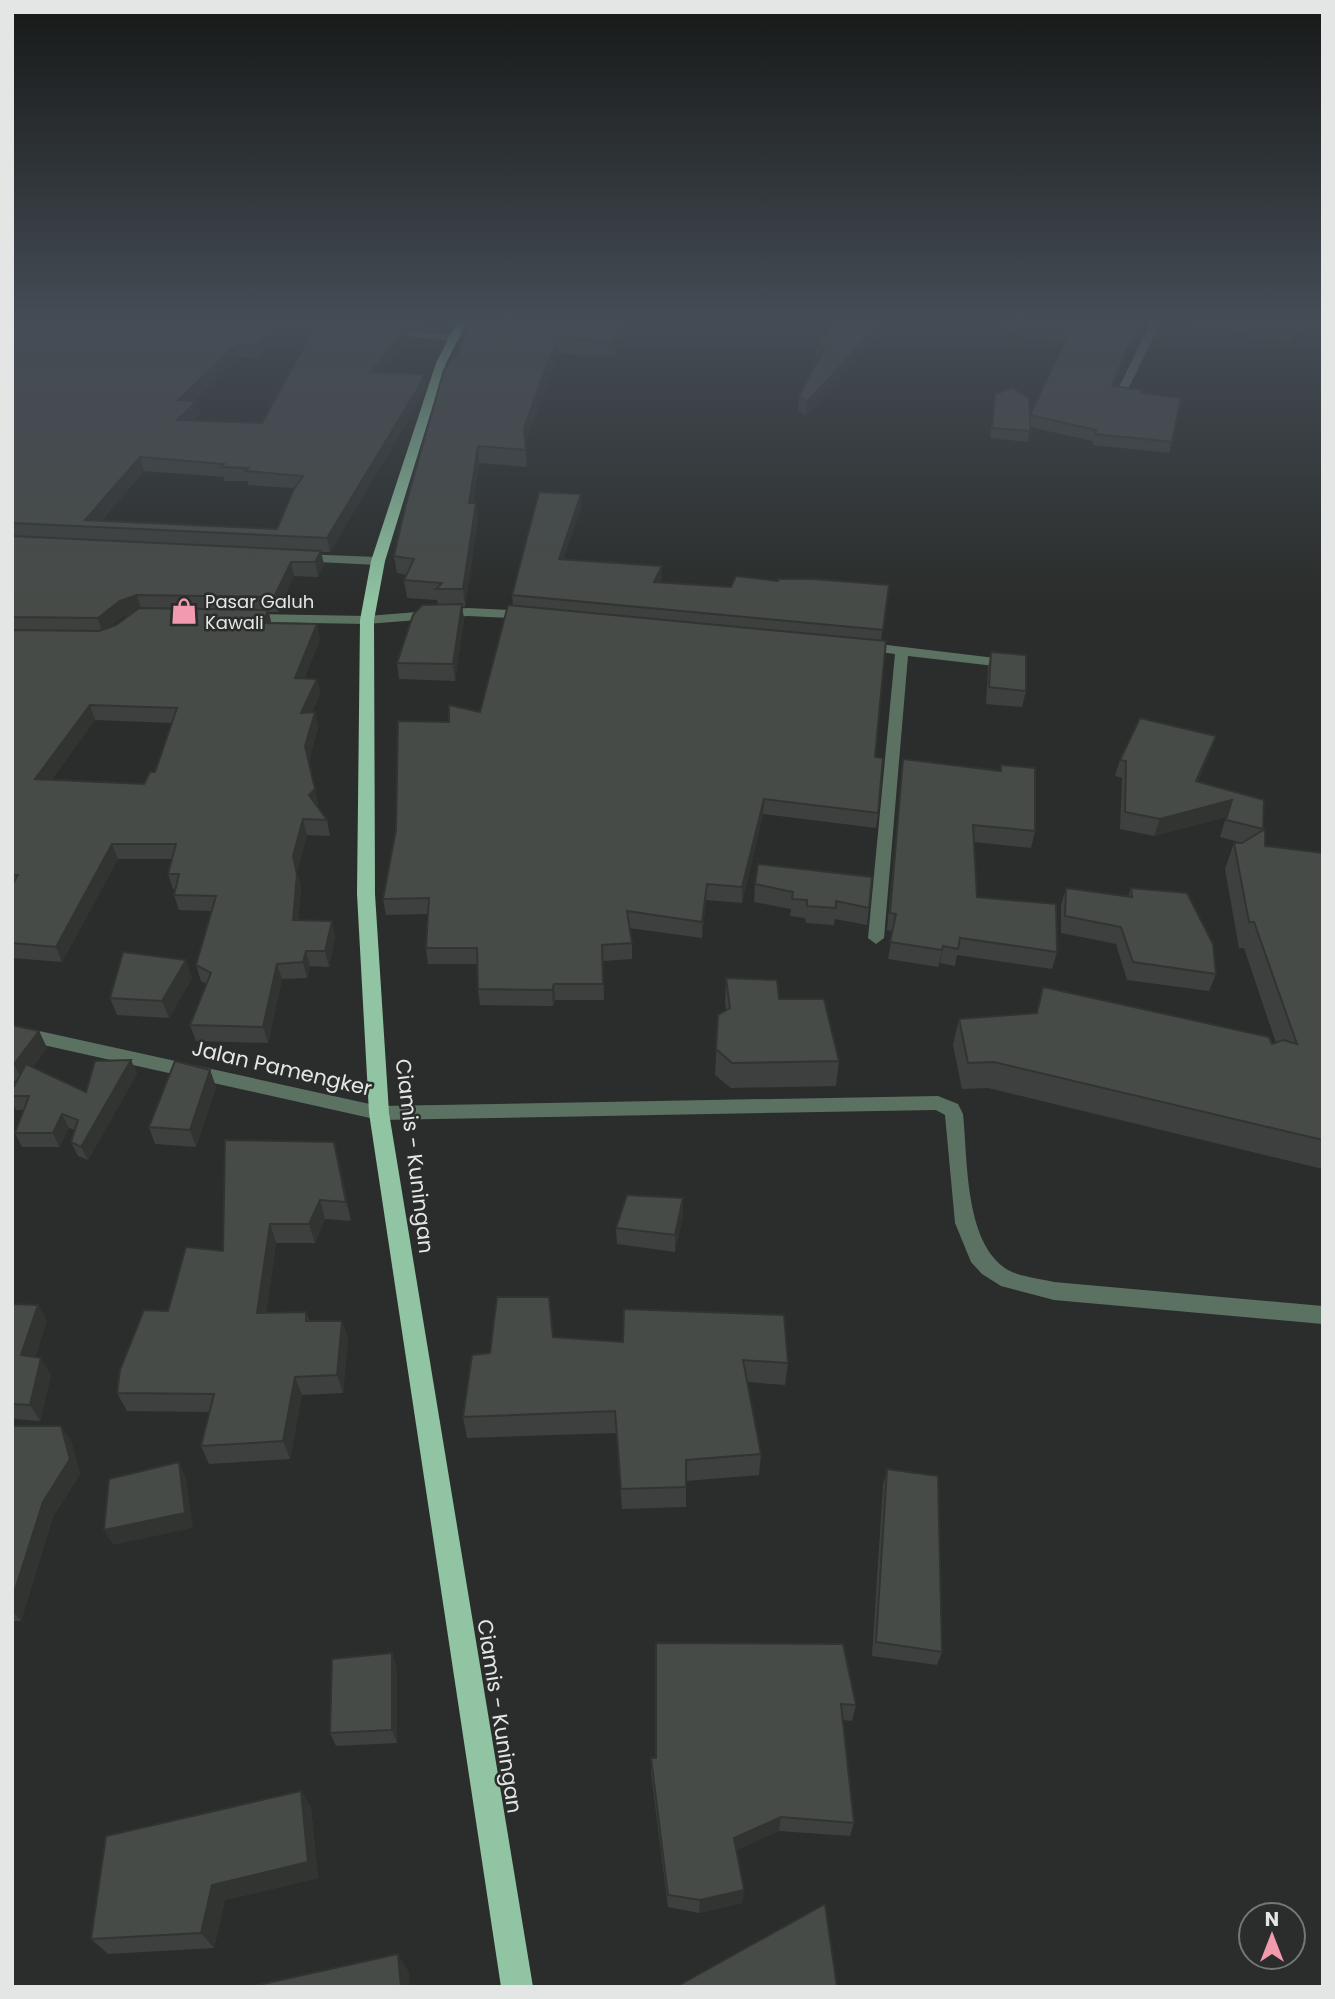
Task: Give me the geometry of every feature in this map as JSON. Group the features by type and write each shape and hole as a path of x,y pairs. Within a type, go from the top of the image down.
{"highway":[{"name":"Ciamis - Kuningan","path":"424,415 378,561 367,620 366,894 379,1113 517,1987"}],"street":[{"path":"281,557 378,561"},
{"path":"231,617 367,620 468,612 546,617"},
{"path":"850,645 1014,664"},
{"path":"876,938 902,651"},
{"name":"Jalan Pamengker","path":"12,1031 379,1113 939,1103 951,1109 954,1114 965,1223 971,1241 978,1256 989,1268 1008,1280 1054,1291 1323,1315"}],"building":[{"path":"12,415 182,415 177,420 262,423 266,415 401,415 327,538 12,523","holes":["140,457 224,464 221,467 303,476 294,489 277,529 85,520"]},
{"path":"431,415 529,415 524,428 526,450 478,446 469,503 476,503 463,589 436,589 442,583 404,580 414,559 394,556"},
{"path":"993,415 1030,415 1030,431 992,428"},
{"path":"1031,415 1177,415 1172,442 1095,434 1096,430"},
{"path":"539,492 581,494 559,559 662,566 654,582 731,587 736,576 778,581 814,579 889,585 883,630 512,595"},
{"path":"12,536 321,551 315,562 291,562 274,597 137,595 120,601 98,618 12,617"},
{"path":"462,604 453,664 397,663 413,615 422,605"},
{"path":"508,605 886,641 875,757 883,758 878,813 764,799 742,887 707,884 702,922 627,911 632,943 602,945 603,984 554,984 552,990 478,989 477,948 426,948 429,898 383,899 396,830 398,721 449,722 449,705 480,712"},
{"path":"139,608 268,610 263,623 317,624 295,678 317,679 301,713 315,712 305,746 315,789 309,795 327,820 303,819 293,856 297,874 293,920 332,921 325,951 306,951 303,962 277,964 263,1027 190,1025 211,973 196,965 216,896 174,895 179,874 168,874 176,844 112,844 56,947 12,943 12,885 18,875 12,875 12,630 99,631 116,625","holes":["90,705 177,708 155,772 150,772 144,784 35,779"]},
{"path":"991,652 1026,655 1026,691 989,687"},
{"path":"1140,718 1216,736 1196,781 1264,800 1263,829 1226,820 1232,800 1160,819 1125,812 1126,761 1120,760"},
{"path":"903,759 1001,771 1001,765 1035,768 1035,831 973,825 977,897 1056,904 1057,952 960,938 958,949 943,946 942,950 890,942 896,914 890,913"},
{"path":"1265,829 1265,846 1323,853 1323,1140 994,1062 968,1063 959,1019 1037,1013 1043,987 1269,1037 1272,1044 1283,1040 1297,1044 1254,922 1249,922 1234,843 1242,843"},
{"path":"758,864 872,877 869,908 836,901 836,908 807,906 807,900 792,899 793,892 755,884"},
{"path":"1066,888 1132,897 1131,888 1187,893 1213,944 1216,974 1133,962 1121,927 1065,916"},
{"path":"123,952 186,960 162,1001 110,998"},
{"path":"726,978 777,980 779,999 824,999 839,1061 732,1063 716,1049 718,1015 730,1008"},
{"path":"12,1025 39,1031 14,1064 12,1064"},
{"path":"131,1060 81,1147 71,1142 78,1120 62,1114 53,1133 15,1133 29,1096 12,1096 12,1090 26,1064 86,1092 95,1061"},
{"path":"175,1061 210,1070 190,1130 149,1127"},
{"path":"225,1140 334,1142 346,1202 320,1200 309,1224 270,1224 257,1313 306,1312 306,1321 342,1321 337,1375 295,1377 283,1441 201,1446 214,1394 117,1393 120,1370 144,1310 168,1311 186,1247 223,1251"},
{"path":"627,1195 683,1198 675,1235 616,1228"},
{"path":"497,1297 549,1297 553,1337 623,1342 624,1309 784,1315 788,1363 743,1360 761,1454 686,1460 686,1487 621,1489 615,1411 463,1417 472,1355 490,1353"},
{"path":"12,1304 38,1305 21,1355 41,1358 30,1405 12,1404"},
{"path":"12,1426 61,1426 70,1459 43,1502 12,1599"},
{"path":"179,1462 185,1513 104,1530 109,1479"},
{"path":"887,1469 938,1476 942,1652 876,1642"},
{"path":"656,1643 843,1644 856,1705 841,1704 854,1823 781,1817 734,1838 744,1890 700,1900 668,1895 651,1758 656,1758"},
{"path":"392,1653 392,1730 330,1733 332,1659"},
{"path":"301,1791 308,1862 212,1885 201,1933 91,1939 106,1836"},
{"path":"825,1904 837,1987 676,1987 753,1944"},
{"path":"398,1954 401,1987 249,1987"}],"place":[{"name":"Pasar Galuh Kawali","path":"184,611"}]}
